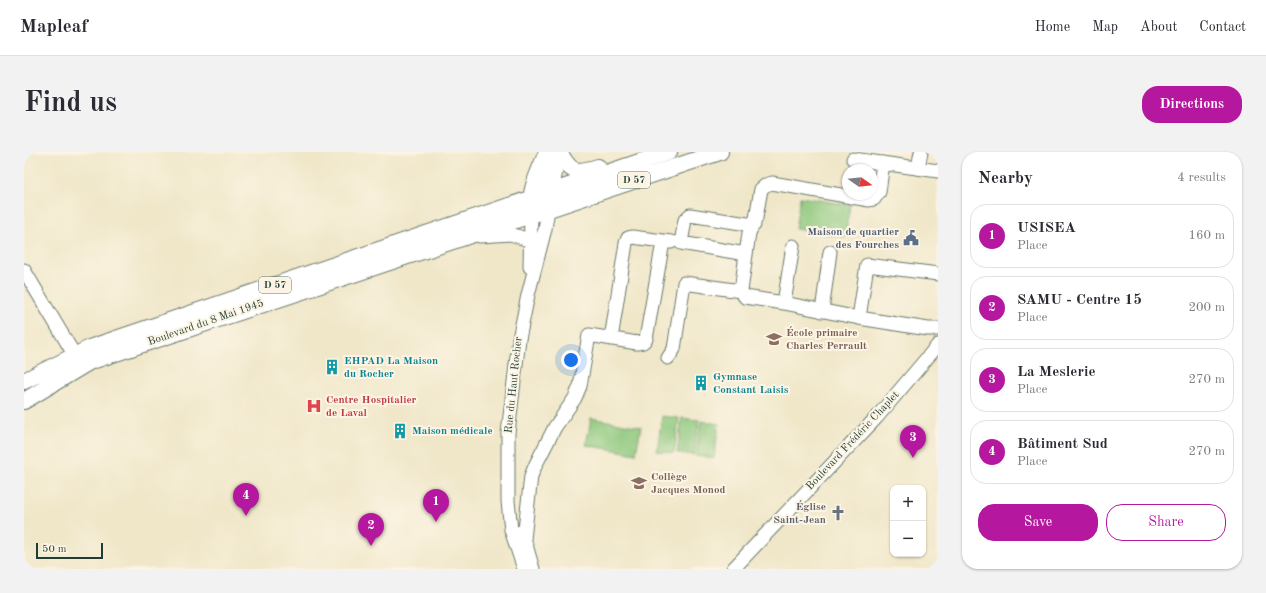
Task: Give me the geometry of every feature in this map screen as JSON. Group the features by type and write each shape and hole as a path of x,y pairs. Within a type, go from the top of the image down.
{"main road":[{"path":"559,152 568,166 583,172 619,161 665,153"},
{"path":"548,201 559,152"},
{"name":"Boulevard du 8 Mai 1945","path":"24,381 100,345 529,205 548,201 720,152"},
{"path":"548,201 640,168 665,153"},
{"path":"544,158 542,184 548,201"},
{"path":"529,205 533,188 544,158"},
{"name":"Boulevard du 8 Mai 1945","path":"24,401 89,362 452,241 456,232 529,205"}],"street":[{"path":"918,168 921,152"},
{"path":"853,159 938,171"},
{"path":"744,295 746,254 749,233 754,226 761,189 766,185 772,184 869,200 874,199 879,192 883,163"},
{"name":"Rue du Haut Rocher","path":"524,569 511,530 516,500 508,476 508,433 519,339 528,295 545,229 548,201"},
{"name":"Rue du Haut Rocher","path":"528,295 531,241 529,205"},
{"path":"681,243 685,220 690,215 754,226"},
{"path":"744,295 757,235 754,226"},
{"path":"452,241 511,234 531,241"},
{"path":"611,339 628,238 632,237 681,243 746,254"},
{"path":"533,569 524,539 516,500 531,476 555,427 575,398 580,386 589,335 637,343 643,342 646,339 663,242"},
{"path":"784,303 793,246"},
{"path":"822,311 830,252"},
{"path":"858,318 867,265 938,274"},
{"path":"24,270 75,356"},
{"path":"668,358 674,350 684,283 858,318 933,329 938,342"},
{"name":"Boulevard Frédéric Chaplet","path":"733,569 877,417 938,345"}],"green space":[{"path":"800,197 850,205 845,237 795,229"},
{"path":"662,416 679,418 674,453 657,451"},
{"path":"591,418 641,427 636,454 586,445"},
{"path":"682,418 699,420 694,455 677,453"},
{"path":"701,421 719,424 714,458 696,456"}],"place":[{"name":"Maison de quartier des Fourches","path":"911,238"},
{"name":"École primaire Charles Perrault","path":"774,339"},
{"name":"EHPAD La Maison du Rocher","path":"332,367"},
{"name":"Gymnase Constant Laisis","path":"701,383"},
{"name":"Centre Hospitalier de Laval","path":"314,406"},
{"name":"Maison médicale","path":"400,431"},
{"name":"La Meslerie","path":"913,458"},
{"name":"Collège Jacques Monod","path":"639,483"},
{"name":"Église Saint-Jean","path":"838,513"},
{"name":"Bâtiment Sud","path":"246,516"},
{"name":"USISEA","path":"436,522"},
{"name":"SAMU - Centre 15","path":"371,546"}]}
